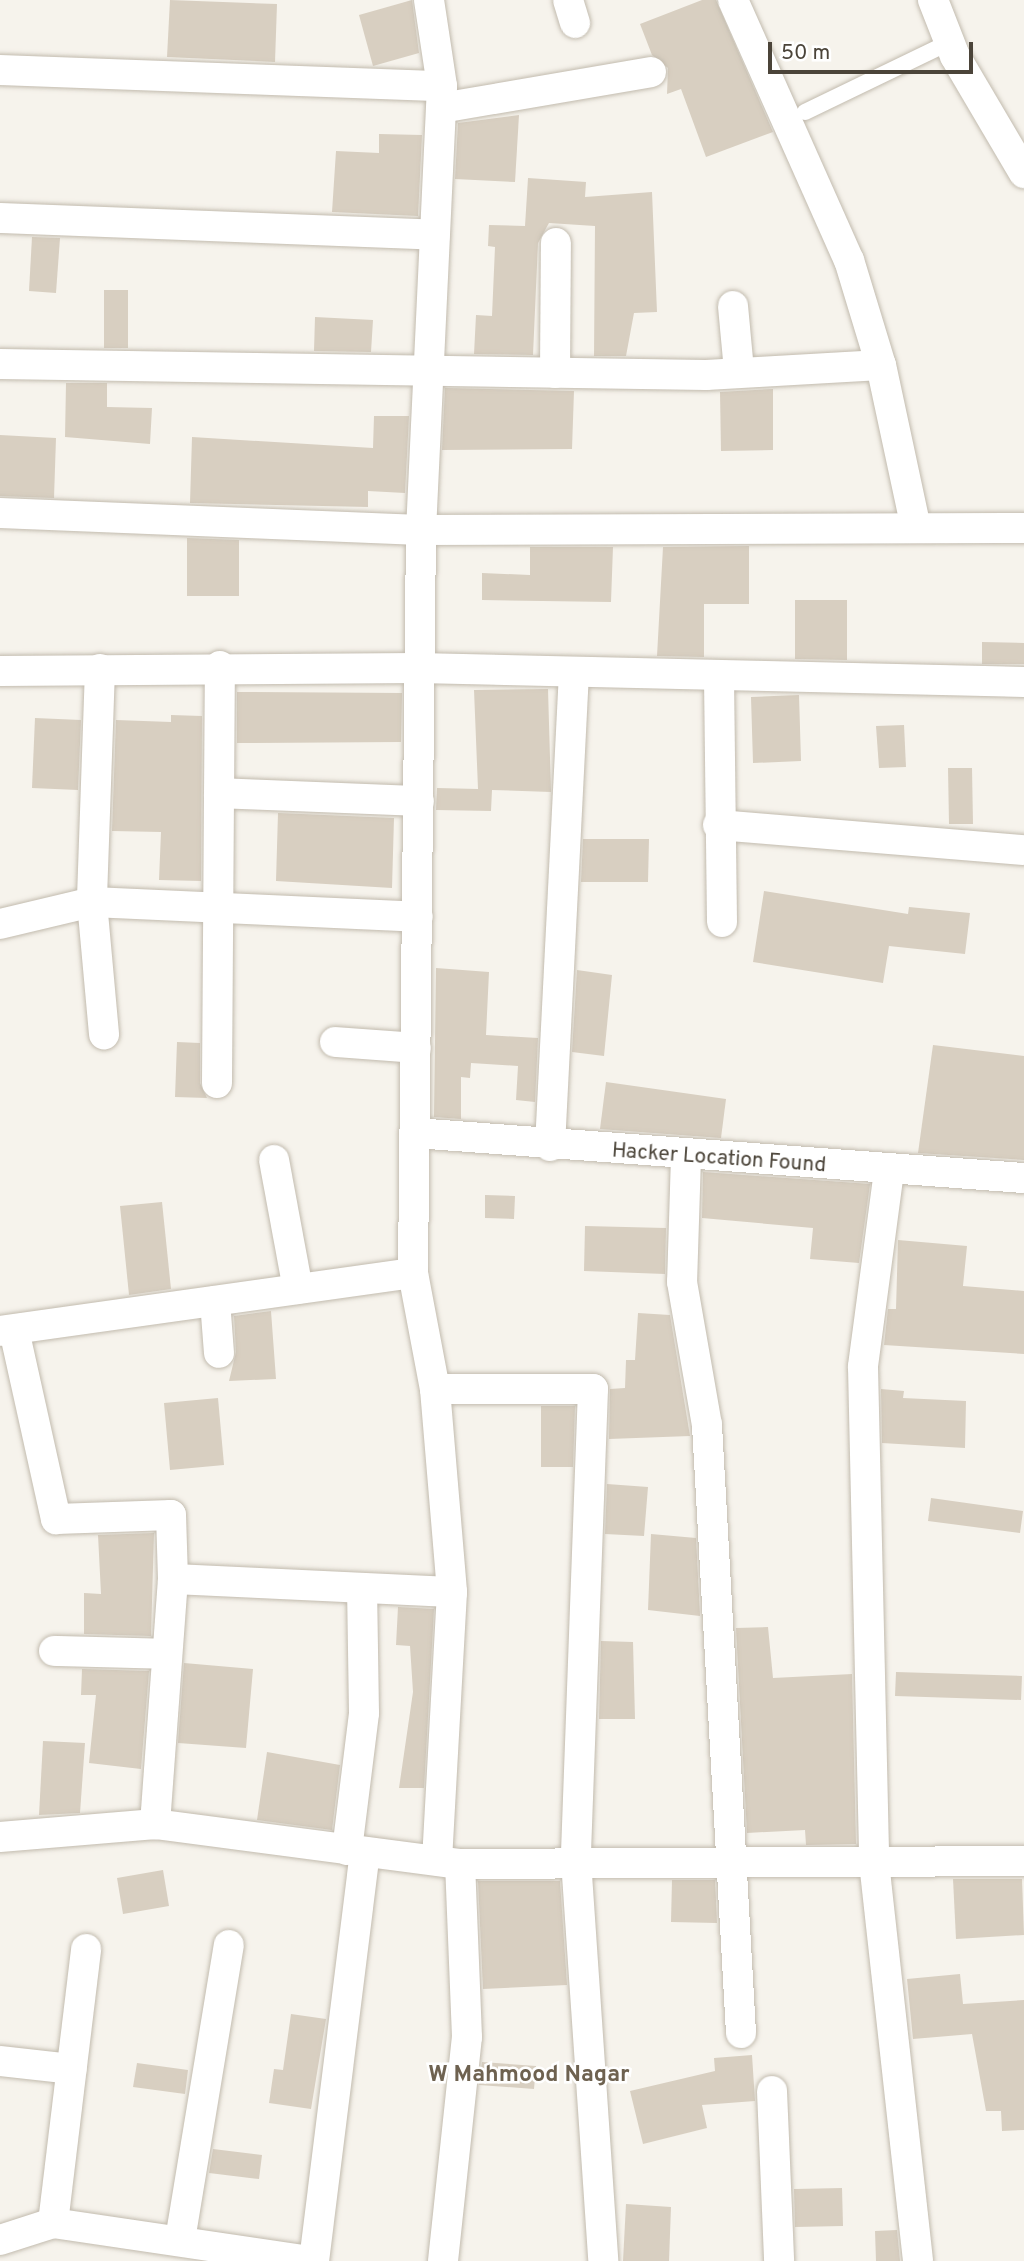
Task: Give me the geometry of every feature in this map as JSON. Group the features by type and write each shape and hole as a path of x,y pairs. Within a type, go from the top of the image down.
{"street":[{"path":"429,0 441,97 421,530 413,1273 435,1389 452,1592 448,1862 467,2037 443,2261"},
{"path":"733,0 849,260 881,365 915,524"},
{"path":"933,0 950,41 1024,173"},
{"path":"0,70 441,97 651,72"},
{"path":"0,218 435,235"},
{"path":"555,373 556,243"},
{"path":"733,306 739,372"},
{"path":"0,364 427,374 739,372 881,365"},
{"path":"0,513 421,530 915,524 1024,528"},
{"path":"217,1083 216,905 220,666"},
{"path":"0,671 220,666 418,668 574,675 1024,682"},
{"path":"100,669 92,902 104,1034"},
{"path":"550,1146 574,675"},
{"path":"719,677 718,825 722,922"},
{"path":"219,793 419,801"},
{"path":"718,825 1024,850"},
{"path":"0,924 92,902 216,905 418,917"},
{"path":"335,1042 416,1048"},
{"name":"Hacker Location Found","path":"415,1133 686,1157 1024,1178"},
{"path":"686,1157 682,1282 707,1425 736,1860 741,2033"},
{"path":"274,1160 298,1289"},
{"path":"889,1171 863,1367 874,1862 918,2261"},
{"path":"155,1825 173,1579 171,1515 55,1519 4,1324 215,1301 413,1273"},
{"path":"215,1301 219,1353"},
{"path":"435,1389 593,1389 576,1860 603,2261"},
{"path":"173,1579 452,1592"},
{"path":"0,2240 54,2223 312,2261 356,1851 364,1713 362,1588"},
{"path":"54,1651 167,1654"},
{"path":"0,1837 155,1825 448,1862 1024,1861"},
{"path":"180,2240 229,1945"},
{"path":"54,2223 86,1949"},
{"path":"0,2061 72,2069"},
{"path":"772,2091 779,2261"}],"lane":[{"path":"806,112 950,41"}],"building":[{"path":"170,0 277,4 275,62 167,57"},
{"path":"412,0 419,53 373,66 359,15"},
{"path":"702,0 716,0 773,132 706,157 681,89 667,94 668,68 652,55 640,24"},
{"path":"519,115 515,182 455,179 458,123"},
{"path":"379,134 422,135 418,216 332,212 336,151 379,153"},
{"path":"528,178 586,182 585,197 652,192 657,312 634,313 626,356 594,356 595,226 549,223 538,243 533,355 474,354 476,315 492,316 495,247 488,246 489,225 525,226"},
{"path":"32,237 60,238 56,293 29,291"},
{"path":"104,290 128,290 128,348 104,348"},
{"path":"315,317 373,320 371,352 314,351"},
{"path":"66,383 107,383 107,407 152,408 150,444 65,437"},
{"path":"445,388 574,391 572,449 442,450"},
{"path":"773,389 773,450 721,451 720,392"},
{"path":"374,416 409,416 405,493 368,491 368,507 190,503 192,437 373,448"},
{"path":"0,435 56,438 54,498 0,496"},
{"path":"187,538 239,540 239,596 187,596"},
{"path":"749,546 749,604 704,604 704,657 657,656 663,547"},
{"path":"530,547 613,547 611,602 482,600 482,573 530,575"},
{"path":"795,600 847,600 847,660 795,659"},
{"path":"982,642 1024,643 1024,664 982,664"},
{"path":"548,689 551,792 492,790 491,811 436,810 437,788 478,789 474,690"},
{"path":"237,692 402,693 401,742 237,743"},
{"path":"799,695 801,761 753,763 751,697"},
{"path":"171,715 202,716 201,881 159,880 161,832 112,831 116,720 171,722"},
{"path":"35,718 81,720 78,790 32,788"},
{"path":"904,725 906,767 879,768 876,726"},
{"path":"948,768 972,768 973,824 949,824"},
{"path":"278,813 394,818 392,888 276,881"},
{"path":"583,839 649,839 648,882 581,882"},
{"path":"764,891 908,914 909,907 970,913 965,954 889,946 883,983 753,962"},
{"path":"436,968 489,972 486,1035 538,1038 535,1102 516,1100 518,1066 471,1063 470,1078 461,1077 461,1119 434,1117"},
{"path":"577,970 612,975 604,1056 572,1052"},
{"path":"177,1042 200,1043 200,1083 207,1098 175,1097"},
{"path":"933,1045 1024,1056 1024,1160 918,1153"},
{"path":"606,1082 726,1099 721,1138 600,1129"},
{"path":"703,1172 870,1184 859,1263 810,1259 813,1228 702,1218"},
{"path":"485,1195 515,1196 514,1219 485,1218"},
{"path":"162,1202 171,1289 129,1295 120,1206"},
{"path":"585,1226 666,1228 665,1274 584,1271"},
{"path":"898,1240 967,1246 963,1286 1024,1291 1024,1354 884,1345 888,1309 896,1309"},
{"path":"271,1311 276,1379 229,1381 236,1352 234,1316"},
{"path":"638,1313 670,1315 690,1436 609,1439 610,1389 625,1388 626,1360 635,1360"},
{"path":"881,1389 904,1391 903,1398 966,1401 965,1448 882,1443"},
{"path":"218,1398 224,1465 170,1470 164,1403"},
{"path":"541,1406 575,1406 573,1467 541,1467"},
{"path":"607,1484 648,1487 644,1536 605,1534"},
{"path":"931,1498 1023,1511 1020,1533 928,1521"},
{"path":"154,1533 151,1636 84,1634 84,1593 101,1594 98,1535"},
{"path":"651,1534 696,1538 700,1616 648,1610"},
{"path":"398,1607 434,1609 424,1788 399,1788 413,1692 410,1646 396,1645"},
{"path":"768,1627 773,1678 852,1674 856,1844 806,1845 805,1830 747,1833 736,1628"},
{"path":"601,1641 633,1642 635,1719 599,1719"},
{"path":"184,1663 253,1669 246,1748 178,1743"},
{"path":"82,1669 149,1671 141,1769 89,1763 96,1695 81,1695"},
{"path":"896,1672 1022,1676 1021,1700 895,1696"},
{"path":"43,1741 85,1743 80,1813 39,1815"},
{"path":"267,1752 340,1765 332,1830 257,1820"},
{"path":"163,1870 169,1906 123,1914 117,1878"},
{"path":"953,1879 1022,1879 1024,1935 956,1939"},
{"path":"672,1880 715,1880 717,1923 671,1922"},
{"path":"478,1881 560,1881 567,1985 483,1989"},
{"path":"960,1974 963,2004 1024,2000 1024,2130 1002,2131 1001,2111 986,2111 972,2034 913,2039 907,1979"},
{"path":"291,2014 326,2019 311,2109 269,2103 274,2069 283,2070"},
{"path":"752,2055 755,2101 702,2105 707,2128 643,2144 630,2091 715,2071 714,2058"},
{"path":"482,2062 536,2066 534,2089 479,2085"},
{"path":"137,2063 188,2070 185,2094 133,2087"},
{"path":"213,2149 262,2155 259,2179 209,2173"},
{"path":"842,2188 843,2226 795,2227 794,2189"},
{"path":"626,2204 671,2207 669,2261 623,2261"},
{"path":"897,2230 900,2261 876,2261 875,2231"}],"district":[{"name":"W Mahmood Nagar","path":"529,2076"}]}
